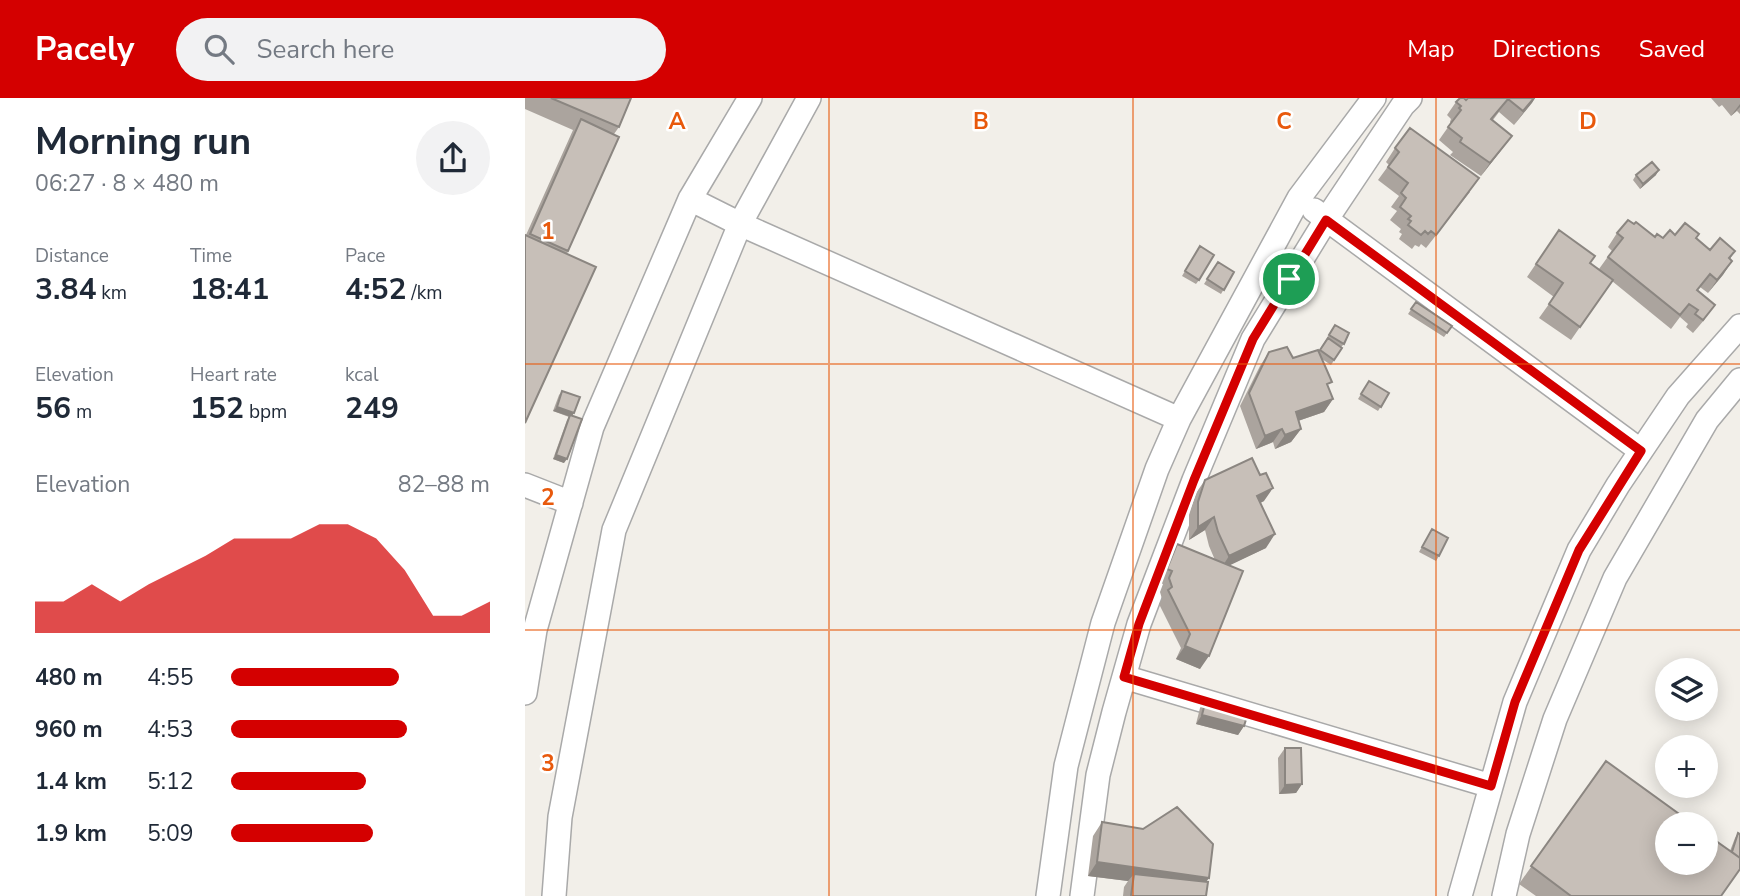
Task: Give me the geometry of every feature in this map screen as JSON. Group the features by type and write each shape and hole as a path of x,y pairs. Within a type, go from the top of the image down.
{"street":[{"path":"525,692 535,630 592,426 690,199 750,98"},
{"path":"554,896 560,817 614,530 740,224 809,98"},
{"path":"1048,896 1066,766 1103,623 1157,469 1179,419 1299,198 1374,98"},
{"path":"1082,896 1098,775 1124,677 1149,598 1194,480 1253,339 1326,220 1410,98"},
{"path":"1299,198 1641,451"},
{"path":"690,199 740,224 1179,419"},
{"path":"1461,896 1515,702 1579,550 1678,396 1740,326"},
{"path":"1504,896 1518,834 1555,719 1615,578 1707,420 1740,380"},
{"path":"525,485 571,503"},
{"path":"1124,677 1491,786"}],"building":[{"path":"551,98 631,98 619,127"},
{"path":"1460,98 1534,98 1523,111 1508,99 1491,119 1512,136 1490,163 1460,142 1462,138 1448,127 1461,110 1461,106 1456,102"},
{"path":"581,119 619,137 568,251 530,234"},
{"path":"1410,128 1479,178 1436,235 1425,231 1421,235 1408,225 1411,216 1400,207 1406,198 1401,193 1408,183 1388,167 1399,152 1395,148"},
{"path":"1652,162 1659,170 1643,184 1636,175"},
{"path":"1628,220 1634,224 1636,222 1655,237 1657,234 1663,238 1670,230 1675,235 1685,223 1699,234 1696,238 1710,250 1720,238 1735,251 1729,258 1732,261 1717,280 1710,274 1697,290 1715,305 1703,320 1695,314 1698,310 1689,304 1680,315 1608,257 1623,238 1617,233"},
{"path":"1559,230 1595,256 1590,263 1613,280 1580,327 1549,304 1563,283 1536,264"},
{"path":"525,235 596,267 525,423"},
{"path":"1200,246 1214,255 1199,280 1185,271"},
{"path":"1218,262 1234,272 1224,290 1207,279"},
{"path":"1416,302 1452,326 1447,333 1411,309"},
{"path":"1335,325 1349,333 1344,344 1329,335"},
{"path":"1328,338 1342,348 1334,360 1320,350"},
{"path":"1287,347 1293,358 1318,350 1332,382 1327,384 1333,399 1296,412 1301,429 1285,435 1282,429 1265,436 1249,393 1269,352"},
{"path":"1369,381 1389,393 1381,407 1361,394"},
{"path":"562,391 580,397 574,413 557,407"},
{"path":"570,415 582,419 567,459 556,455"},
{"path":"1252,458 1260,475 1266,473 1273,488 1257,496 1275,534 1229,556 1214,517 1198,527 1198,502 1205,480"},
{"path":"1432,529 1448,538 1439,556 1422,547"},
{"path":"1177,544 1243,571 1209,656 1185,646 1190,634 1168,590 1172,587 1169,578 1172,571 1167,569"},
{"path":"1206,699 1249,710 1244,726 1202,715"},
{"path":"1285,748 1301,748 1302,784 1285,785"},
{"path":"1606,761 1676,812 1655,812 1655,875 1718,875 1718,842 1740,858 1740,869 1721,896 1571,896 1531,866"},
{"path":"1177,807 1213,844 1209,878 1097,862 1102,822 1143,829"},
{"path":"1738,833 1740,834 1740,858 1732,852"},
{"path":"1134,874 1208,882 1206,896 1131,896"}],"route":[{"path":"1326,220 1641,451 1579,550 1515,702 1491,786 1124,677 1139,624 1194,480 1253,339 1289,279 1326,220"}]}
